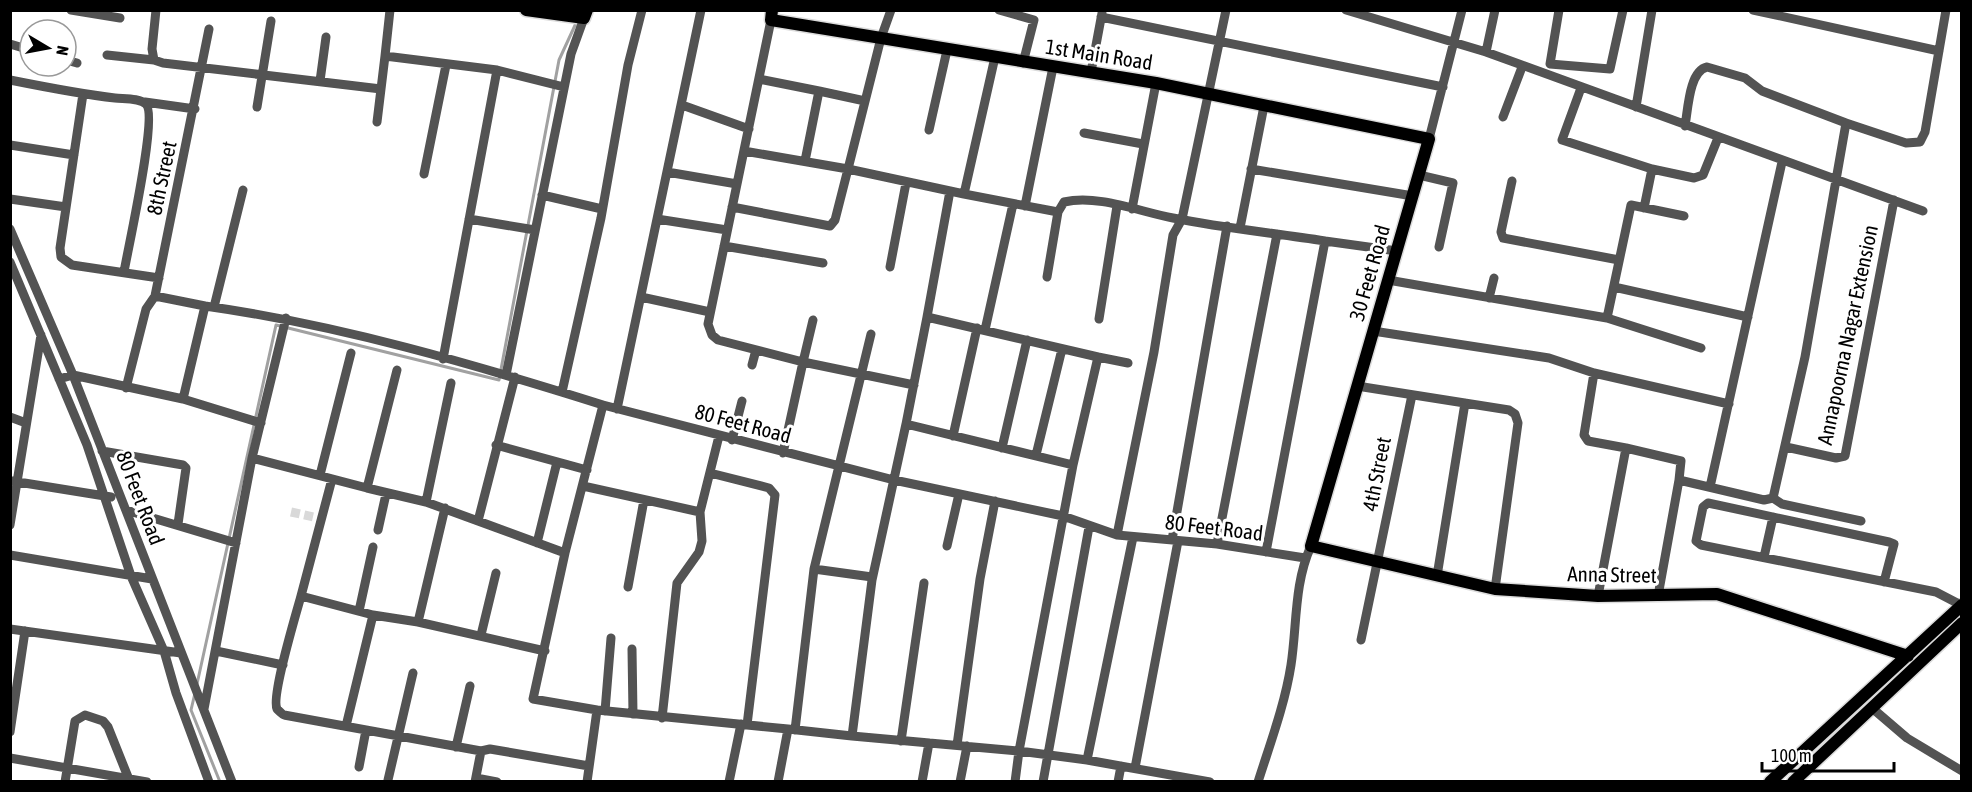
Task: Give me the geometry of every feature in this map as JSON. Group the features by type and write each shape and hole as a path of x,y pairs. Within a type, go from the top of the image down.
{"main road":[{"path":"526,10 582,16"},
{"name":"1st Main Road","path":"772,15 947,50 1156,83 1429,139"},
{"name":"30 Feet Road","path":"1311,546 1429,139"},
{"name":"Anna Street","path":"1311,546 1495,589 1598,596 1717,594 1908,656"},
{"path":"1770,782 1961,605"},
{"path":"1793,782 1962,623"}],"street":[{"path":"72,10 120,18"},
{"path":"154,60 152,49 156,10"},
{"path":"377,122 390,10"},
{"path":"562,392 602,209 628,65 642,10"},
{"path":"617,409 701,10"},
{"path":"732,207 830,225 835,220 881,38 891,10"},
{"path":"999,10 1035,15 1023,63"},
{"path":"1117,535 1154,352 1173,235 1182,219 1226,10"},
{"path":"1346,10 1486,52 1782,162 1835,178 1923,211"},
{"name":"30 Feet Road","path":"1429,139 1462,10"},
{"path":"1486,52 1496,10"},
{"path":"1559,10 1550,64 1610,69 1623,10"},
{"path":"1636,107 1652,10"},
{"path":"1753,10 1790,14 1939,51"},
{"path":"1685,126 1695,75 1702,68 1707,67 1745,78 1762,91 1846,123 1906,143 1920,142 1924,132 1946,10"},
{"path":"1091,72 1102,14 1443,87"},
{"path":"772,15 710,312 708,324 712,335 718,340 803,362 914,385"},
{"path":"478,521 496,445 505,375 530,229 542,195 558,86 571,54 582,16"},
{"path":"256,107 264,73 271,21"},
{"name":"8th Street","path":"126,387 146,309 155,296 204,66 209,29"},
{"path":"320,81 326,36"},
{"path":"929,130 947,50"},
{"path":"107,55 381,89"},
{"path":"385,56 497,70 558,86"},
{"path":"964,194 995,57"},
{"path":"424,174 446,65"},
{"path":"1503,117 1522,67"},
{"path":"1025,207 1053,68"},
{"path":"443,359 497,70"},
{"path":"759,79 865,101"},
{"path":"10,80 83,94 195,109"},
{"path":"1132,209 1156,83"},
{"path":"1581,88 1562,140 1652,169 1694,178 1703,175 1709,167 1718,138"},
{"path":"806,162 819,91"},
{"path":"83,94 60,248 64,262 159,278"},
{"path":"124,272 149,133 151,114 145,102"},
{"path":"682,105 749,129"},
{"path":"1240,228 1264,106"},
{"path":"1773,498 1805,357 1846,123"},
{"path":"1084,133 1143,144"},
{"path":"10,145 74,155"},
{"path":"744,151 848,169 906,183 1058,212"},
{"path":"1710,487 1782,162"},
{"path":"1251,169 1413,196"},
{"path":"1644,208 1652,169"},
{"path":"667,172 737,184"},
{"path":"1419,175 1463,184"},
{"path":"1512,181 1501,232 1503,238 1619,260"},
{"path":"890,267 906,183"},
{"path":"1439,247 1453,183"},
{"path":"183,399 243,190"},
{"path":"852,736 872,577 914,385 950,191"},
{"path":"542,195 602,209"},
{"path":"10,199 66,207"},
{"path":"1047,277 1058,212 1064,202 1071,200 1396,252"},
{"name":"Annapoorna Nagar Extension","path":"1786,447 1836,458 1845,456 1894,200"},
{"path":"954,436 1013,204"},
{"path":"1607,318 1631,205 1684,216"},
{"path":"1099,319 1117,206"},
{"path":"469,219 530,229"},
{"path":"657,219 727,230"},
{"path":"1135,768 1227,226"},
{"name":"80 Feet Road","path":"10,229 73,375 232,782"},
{"path":"1217,544 1277,234"},
{"path":"1266,552 1324,241"},
{"path":"724,246 823,263"},
{"name":"80 Feet Road","path":"10,262 106,498 132,576 164,651 183,715 209,782"},
{"path":"1489,298 1494,278"},
{"path":"1388,280 1607,318 1701,348"},
{"path":"1614,287 1748,317"},
{"name":"80 Feet Road","path":"155,296 285,320 443,359 732,440 894,480 1063,516 1117,535 1217,544 1305,558"},
{"path":"641,297 710,312"},
{"path":"927,317 1128,363"},
{"path":"202,705 216,651 232,542 252,458 255,421 285,320"},
{"path":"783,453 813,320"},
{"path":"1373,331 1549,358 1594,373 1729,404"},
{"path":"778,782 792,729 814,570 871,334"},
{"path":"10,525 14,482 41,335"},
{"path":"1002,447 1027,340"},
{"path":"1036,455 1062,349"},
{"path":"752,366 756,350"},
{"path":"320,476 351,353"},
{"path":"1015,782 1063,516 1098,357"},
{"path":"367,488 397,370"},
{"path":"1594,373 1584,435 1588,441 1681,461 1658,596"},
{"path":"59,379 73,375 183,399 255,421"},
{"path":"426,502 451,383"},
{"path":"1357,386 1509,410 1515,414 1518,423 1495,589"},
{"name":"4th Street","path":"1361,640 1412,395"},
{"path":"732,440 742,401"},
{"path":"1437,576 1465,403"},
{"path":"603,405 565,554 533,699 662,718 1047,754 1135,768 1165,778 1210,782"},
{"path":"10,417 26,423"},
{"path":"906,424 1073,465"},
{"path":"662,718 677,583 699,552 702,541 700,512 719,436"},
{"path":"496,445 587,470"},
{"path":"1598,596 1626,448"},
{"path":"102,451 183,465 186,468 178,524"},
{"path":"252,458 386,494 426,502 565,554"},
{"path":"537,543 557,462"},
{"path":"710,473 769,488 775,495 744,724 729,782"},
{"path":"332,479 283,665 276,702 277,709 284,716 481,752 490,749 589,766"},
{"path":"1679,480 1764,500 1773,498 1782,504 1861,521"},
{"path":"14,482 106,498 119,495"},
{"path":"583,486 700,512"},
{"path":"378,530 386,494"},
{"path":"947,546 959,494"},
{"path":"628,587 644,500"},
{"path":"960,782 980,579 995,501"},
{"path":"1884,582 1894,544 1708,503 1703,507 1696,541 1701,545 1764,558 1884,582 1936,592 1961,605"},
{"path":"418,622 445,508"},
{"path":"126,510 232,542"},
{"path":"1764,558 1773,517"},
{"path":"1043,782 1089,527"},
{"path":"1087,759 1133,537"},
{"path":"1258,782 1291,665 1294,624 1305,558 1311,546"},
{"path":"359,611 373,547"},
{"path":"10,555 152,579"},
{"path":"814,570 872,577"},
{"path":"481,635 496,573"},
{"path":"901,741 924,583"},
{"path":"301,596 373,615 481,635 544,651"},
{"path":"346,726 373,615"},
{"path":"10,629 181,653"},
{"path":"10,732 25,631"},
{"path":"587,782 601,710 611,638"},
{"path":"632,649 633,714"},
{"path":"216,651 283,665"},
{"path":"388,780 413,674"},
{"path":"456,747 470,686"},
{"path":"1872,708 1907,738 1962,771"},
{"path":"65,782 75,721 85,715 94,716 108,727 129,780"},
{"path":"359,767 366,730"},
{"path":"922,782 929,743"},
{"path":"481,752 475,780 497,782"},
{"path":"10,758 147,782"},
{"path":"1118,782 1121,766"}],"waterway":[{"path":"197,684 276,325 499,380 559,60 577,21"},
{"path":"195,693 191,710 220,782"}],"tunnel":[{"path":"291,512 318,518"}]}
